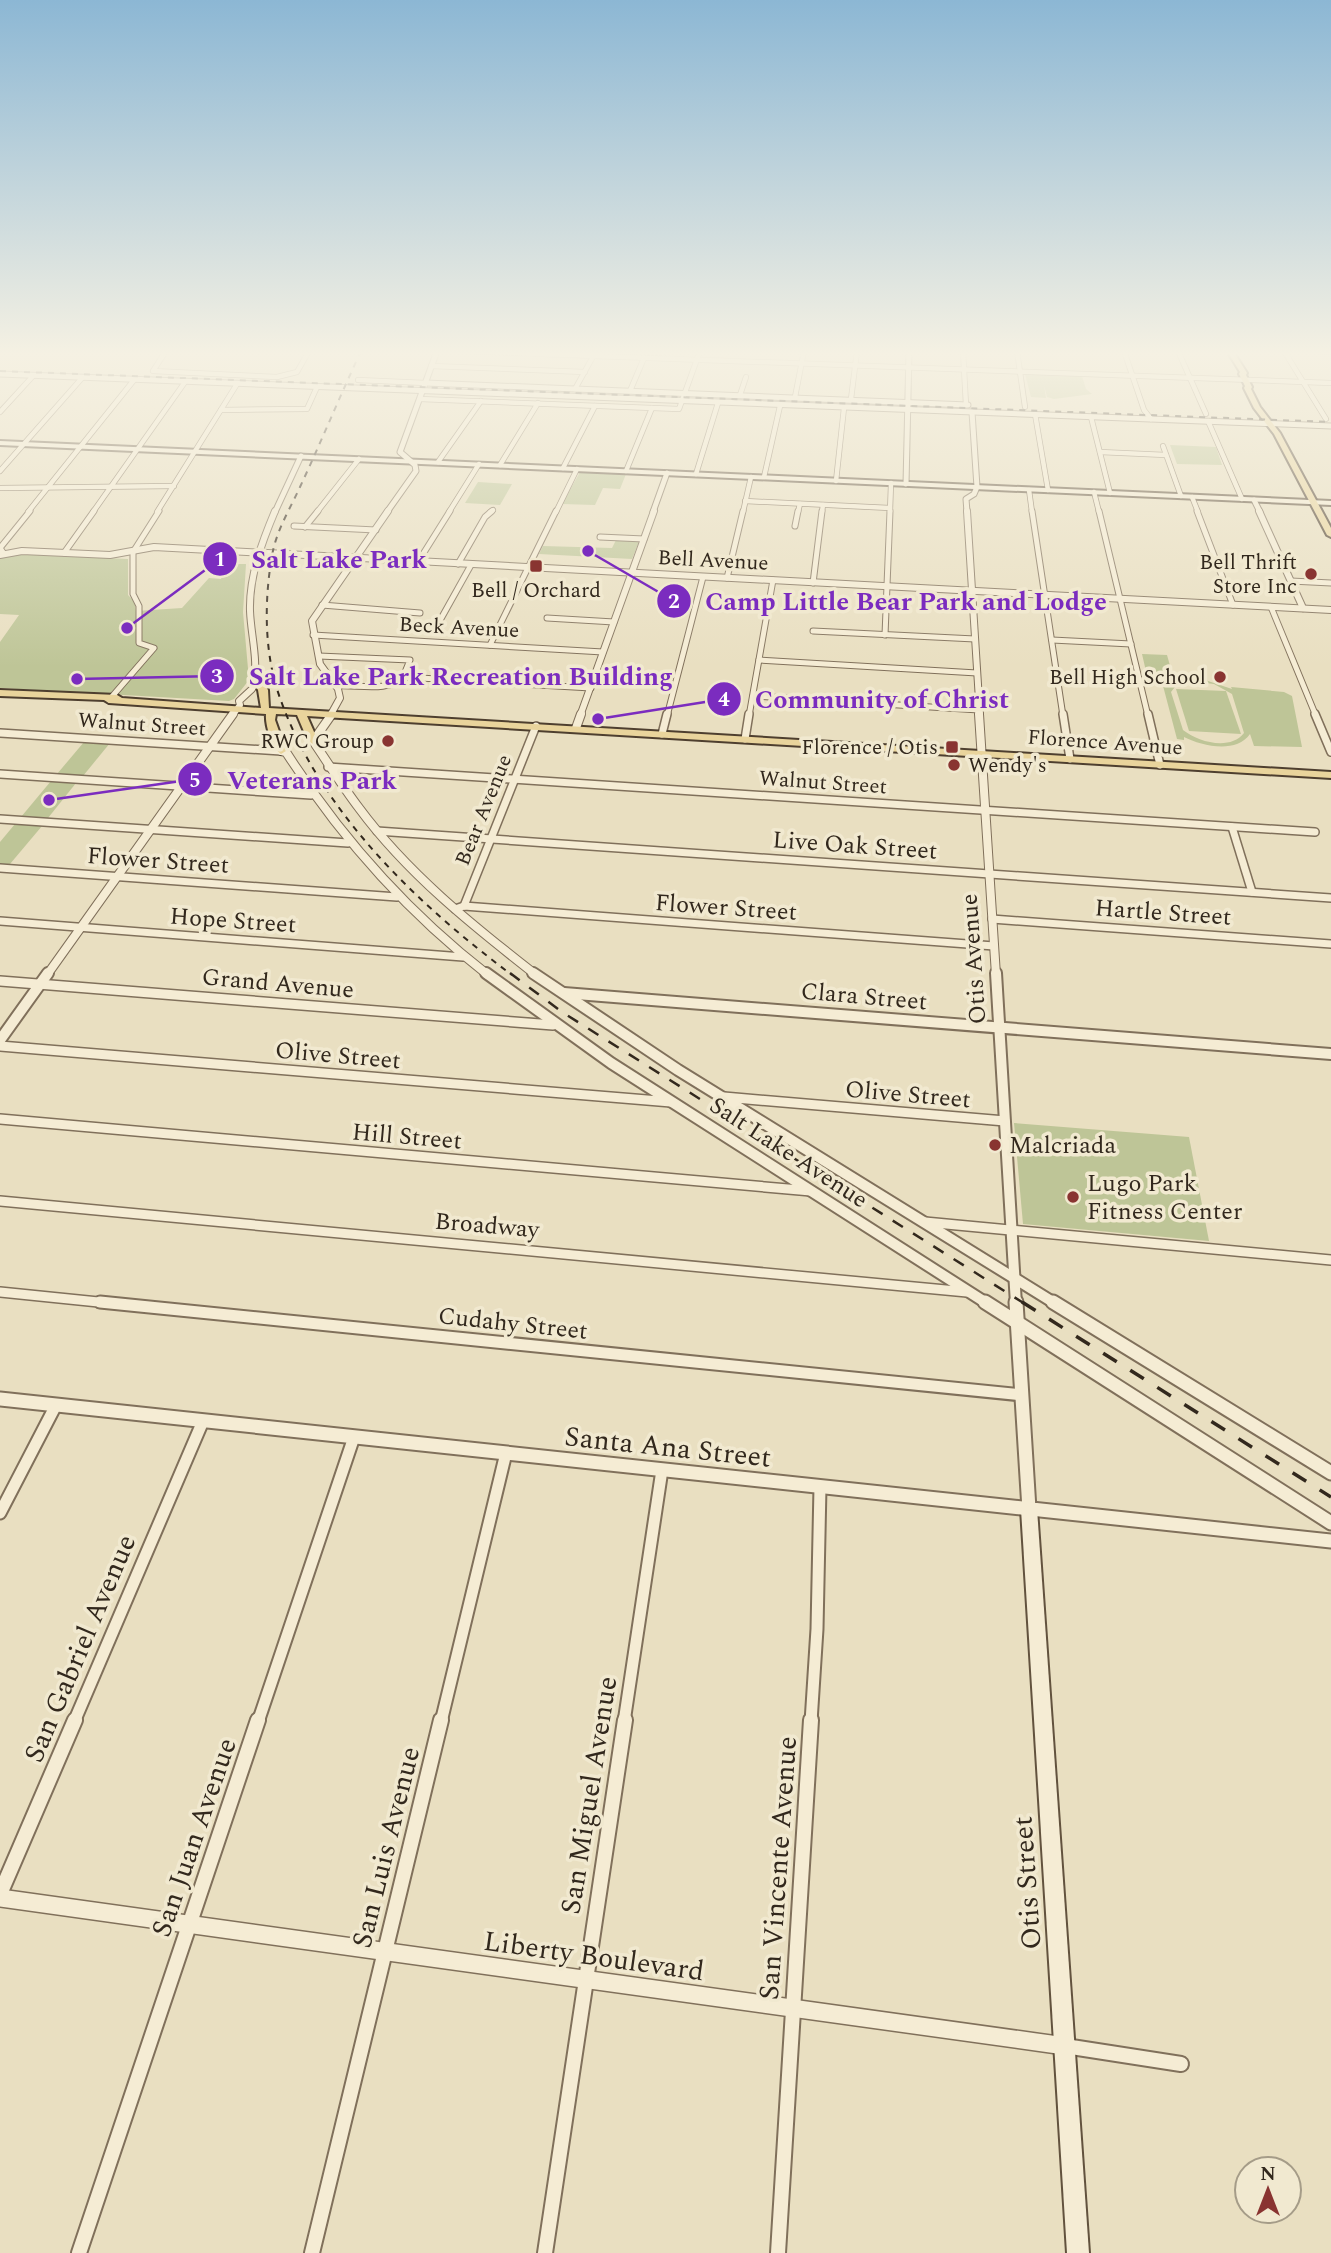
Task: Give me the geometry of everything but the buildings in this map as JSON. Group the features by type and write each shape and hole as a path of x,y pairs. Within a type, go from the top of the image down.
{"main road":[{"path":"305,456 1331,503"},
{"path":"395,460 397,456"},
{"path":"1283,456 1329,545"},
{"path":"416,471 426,462"},
{"path":"964,486 966,499"},
{"path":"1309,502 1331,535"},
{"path":"256,678 263,690 281,751"},
{"path":"0,693 109,699 114,702 324,710 332,713"},
{"path":"268,709 301,714 332,713"},
{"name":"Florence Avenue","path":"332,713 1331,775"},
{"path":"301,714 313,741"},
{"name":"Otis Street","path":"1030,1509 1078,2253"}],"street":[{"path":"0,471 13,456"},
{"path":"72,456 0,548 2,554 22,551 132,557"},
{"path":"64,553 133,456"},
{"path":"109,699 154,648 139,643 139,606 133,594 132,557 192,456"},
{"path":"0,1040 238,707 247,702 254,692 252,689 256,678 250,608 259,552 302,456"},
{"path":"313,741 340,698 336,686 324,671 313,635 312,621 416,471 415,465 404,456"},
{"path":"438,462 442,456"},
{"path":"500,465 505,456"},
{"path":"563,468 569,456"},
{"path":"626,471 632,456"},
{"path":"696,474 702,456"},
{"path":"764,477 769,456"},
{"path":"836,481 839,456"},
{"path":"906,484 907,456"},
{"path":"966,499 974,494 977,487 975,456"},
{"path":"1042,456 1048,490"},
{"path":"1101,456 1110,493"},
{"path":"1166,456 1181,496"},
{"path":"1223,456 1242,499"},
{"path":"305,527 359,459"},
{"path":"418,562 478,466"},
{"path":"490,645 577,469"},
{"path":"576,729 667,473"},
{"path":"727,578 751,477"},
{"path":"885,635 891,483"},
{"path":"0,488 174,486"},
{"path":"1029,489 1070,759"},
{"path":"1094,492 1160,765"},
{"path":"1192,497 1233,605"},
{"name":"Otis Avenue","path":"966,499 1030,1509"},
{"path":"1254,500 1303,608"},
{"path":"745,501 890,508"},
{"path":"795,526 800,503"},
{"path":"813,583 822,505"},
{"path":"458,564 485,517 493,510"},
{"path":"294,526 376,530"},
{"path":"600,537 644,539"},
{"name":"Bell Avenue","path":"107,555 154,547 1331,610"},
{"path":"438,624 471,565"},
{"path":"662,734 703,577"},
{"path":"745,739 773,580"},
{"path":"1291,581 1331,583"},
{"path":"322,605 420,612"},
{"path":"1271,607 1331,752"},
{"path":"547,618 614,622"},
{"path":"813,631 975,639"},
{"name":"Beck Avenue","path":"313,635 603,652"},
{"path":"1052,640 1131,644"},
{"path":"319,656 410,660 398,683 336,686"},
{"path":"759,660 977,673"},
{"path":"403,677 591,688"},
{"path":"753,696 979,710"},
{"name":"Bear Avenue","path":"459,908 536,726"},
{"name":"Walnut Street","path":"0,733 281,751"},
{"name":"Salt Lake Avenue","path":"313,741 328,767 377,831 510,956 561,993 923,1222 1331,1473"},
{"name":"Salt Lake Avenue","path":"281,751 286,752 311,795 348,843 397,897 463,957 553,1025 1331,1523"},
{"name":"Walnut Street","path":"328,767 1315,832"},
{"path":"0,774 311,795"},
{"path":"0,819 348,843"},
{"path":"1232,827 1252,892"},
{"name":"Live Oak Street","path":"377,831 1331,898"},
{"name":"Flower Street","path":"0,868 397,897"},
{"name":"Flower Street","path":"459,908 994,946"},
{"name":"Hartle Street","path":"992,919 1331,944"},
{"name":"Hope Street","path":"0,922 463,957"},
{"name":"Grand Avenue","path":"0,981 553,1025"},
{"name":"Clara Street","path":"561,993 1331,1054"},
{"name":"Olive Street","path":"0,1046 673,1102"},
{"name":"Olive Street","path":"724,1097 1005,1121"},
{"name":"Hill Street","path":"0,1119 812,1191"},
{"name":"Broadway","path":"0,1200 970,1292"},
{"path":"923,1222 1331,1260"},
{"name":"Cudahy Street","path":"0,1293 1022,1395"},
{"name":"Santa Ana Street","path":"0,1399 1331,1542"},
{"path":"0,1513 56,1405"},
{"name":"San Gabriel Avenue","path":"0,1896 203,1421"},
{"name":"San Juan Avenue","path":"79,2253 354,1437"},
{"name":"San Luis Avenue","path":"312,2253 506,1453"},
{"name":"San Miguel Avenue","path":"544,2253 662,1470"},
{"name":"San Vincente Avenue","path":"778,2253 817,1629 820,1487"},
{"name":"Liberty Boulevard","path":"0,1896 1181,2064"}],"green space":[{"path":"1174,456 1219,456 1222,465 1177,464"},
{"path":"580,472 626,474 620,489 603,488 595,505 562,504"},
{"path":"478,482 512,484 500,505 465,503"},
{"path":"617,538 640,539 632,559 539,554 543,546 612,548"},
{"path":"22,554 128,559 128,595 135,602 136,611 182,608 209,578 221,579 225,564 246,564 243,612 249,680 234,699 229,701 0,688 0,642 19,615 0,614 0,557"},
{"path":"1142,654 1167,655 1174,680 1202,679 1232,689 1231,687 1284,692 1292,696 1302,747 1254,746 1250,734 1244,740 1228,746 1209,745 1184,737 1184,740 1177,739 1162,682 1171,681 1148,680","holes":["1189,681 1214,684 1232,694 1244,733 1231,742 1205,741 1183,730 1171,692 1178,683"]},
{"path":"1176,689 1226,691 1241,734 1189,731"},
{"path":"84,742 110,743 83,776 57,774"},
{"path":"51,781 76,783 48,818 21,817"},
{"path":"15,824 42,826 10,864 0,864 0,842"},
{"path":"1014,1123 1189,1137 1209,1241 1023,1224"}],"railway":[{"path":"314,456 277,538 269,573 268,646 280,698 298,740 320,779 375,853 441,918 512,975"},
{"path":"510,973 562,1012 1025,1304"},
{"path":"1022,1302 1331,1497"}],"place":[{"name":"Camp Little Bear Park and Lodge","path":"588,551"},
{"name":"Bell / Orchard","path":"536,566"},
{"name":"Bell Thrift Store Inc","path":"1311,574"},
{"name":"Salt Lake Park","path":"127,628"},
{"name":"Bell High School","path":"1220,677"},
{"name":"Salt Lake Park Recreation Building","path":"77,679"},
{"name":"Community of Christ","path":"598,719"},
{"name":"RWC Group","path":"388,741"},
{"name":"Florence / Otis","path":"952,747"},
{"name":"Wendy's","path":"954,765"},
{"name":"Veterans Park","path":"49,800"},
{"name":"Malcriada","path":"995,1145"},
{"name":"Lugo Park Fitness Center","path":"1073,1197"}]}
